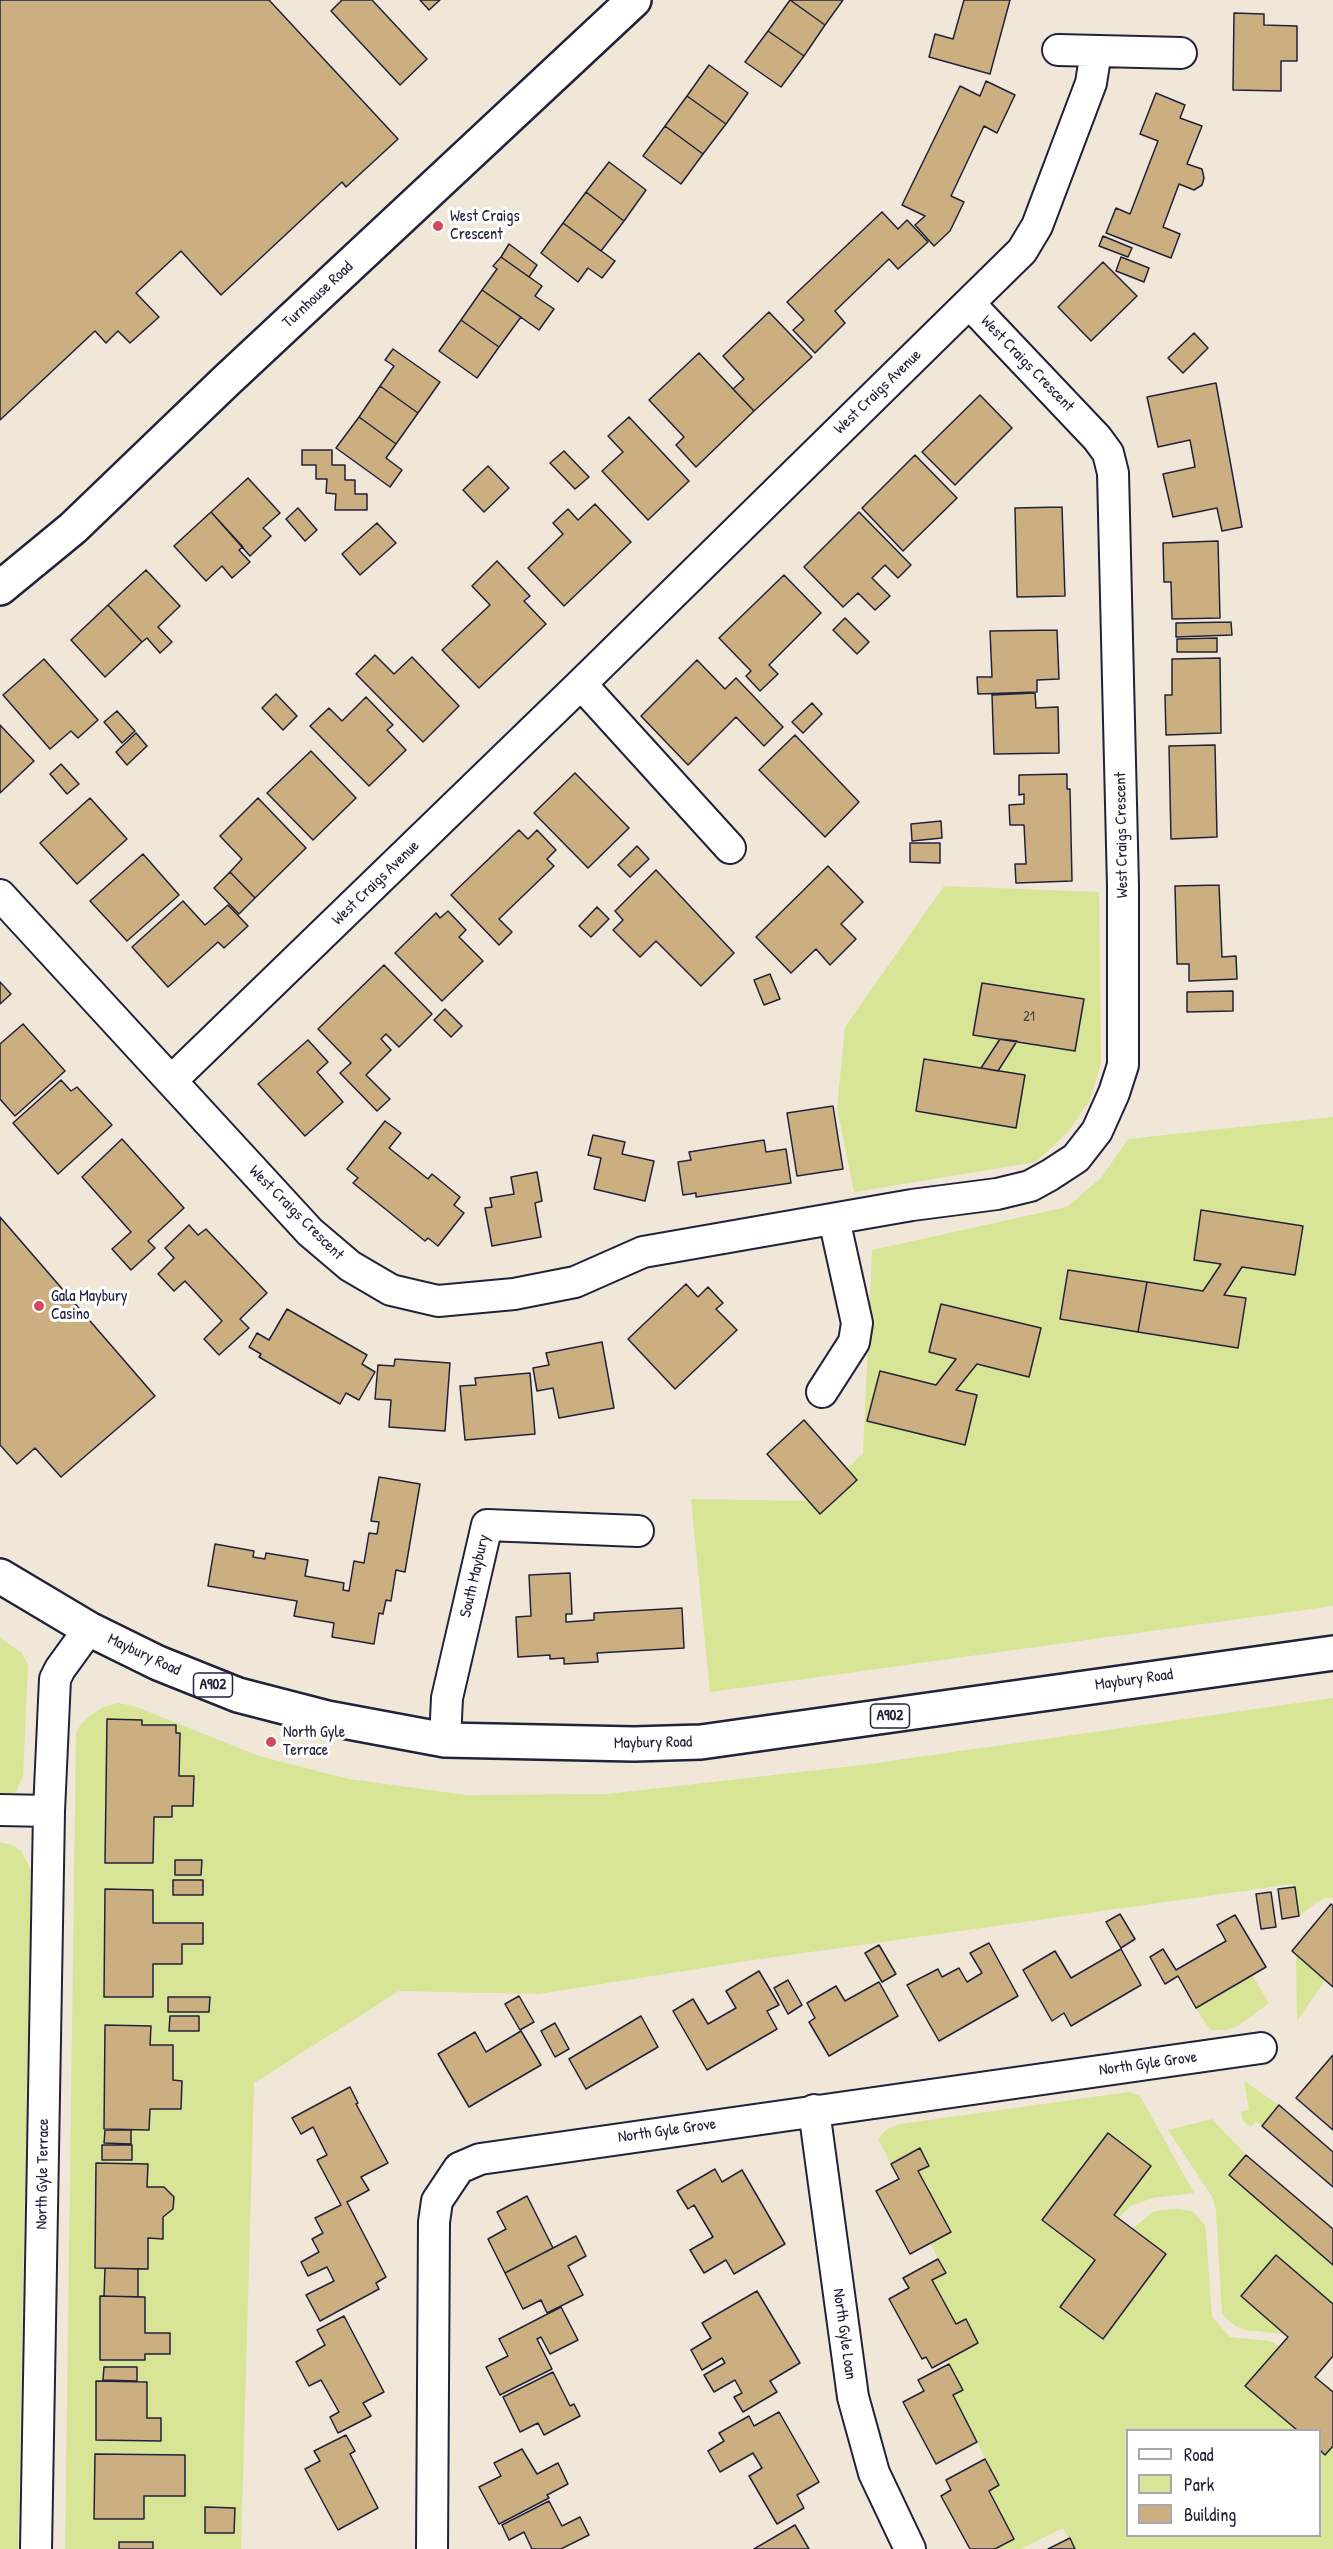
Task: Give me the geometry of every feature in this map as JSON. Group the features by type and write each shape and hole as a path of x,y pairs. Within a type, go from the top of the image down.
{"main road":[{"name":"Turnhouse Road","path":"0,588 73,528 634,0"},
{"name":"Maybury Road","path":"0,1576 89,1629 158,1663 238,1695 327,1718 445,1740 613,1744 701,1742 1333,1653"}],"street":[{"path":"1058,50 1181,53"},
{"name":"West Craigs Avenue","path":"171,1081 581,684 1022,251 1036,226 1091,83 1096,51"},
{"name":"West Craigs Crescent","path":"0,895 310,1232 350,1266 391,1290 438,1301 514,1294 575,1282 643,1252 912,1205 997,1194 1030,1186 1040,1181 1076,1158 1097,1131 1114,1093 1123,1065 1123,886 1113,473 1108,453 1097,438 969,303"},
{"path":"581,684 730,848"},
{"path":"822,1392 854,1342 857,1323 834,1219"},
{"name":"South Maybury","path":"445,1740 447,1698 487,1525 638,1530"},
{"name":"North Gyle Terrace","path":"36,2549 49,1810 56,1679 60,1669 89,1629"},
{"path":"0,1810 49,1810"},
{"name":"North Gyle Grove","path":"432,2549 434,2222 437,2200 459,2168 480,2159 1261,2048"},
{"name":"North Gyle Loan","path":"814,2110 853,2397 874,2473 910,2549"}],"green space":[{"path":"944,886 1099,892 1101,1063 1090,1100 1068,1132 1036,1162 854,1192 837,1108 845,1027"},
{"path":"1333,1117 1333,1606 710,1692 691,1499 808,1501 863,1454 872,1250 1067,1207 1101,1178 1128,1139"},
{"path":"0,1638 22,1653 28,1665 23,1776 16,1792 0,1799"},
{"path":"1333,1698 1333,1898 1325,1898 1317,1902 1299,1916 1293,1884 740,1962 539,1994 399,1991 254,2083 241,2549 65,2549 76,1733 81,1724 91,1715 103,1707 118,1703 134,1706 259,1756 349,1779 466,1795 607,1794 862,1765"},
{"path":"0,1842 14,1846 21,1851 31,1870 18,2549 0,2549"},
{"path":"1296,1955 1325,1980 1297,2021"},
{"path":"1252,1975 1269,2003 1238,2026 1226,2030 1210,2030 1196,2008"},
{"path":"1244,2081 1279,2105 1262,2126 1256,2121 1250,2127 1243,2121 1241,2111 1249,2110"},
{"path":"1129,2092 1140,2096 1194,2193 1152,2198 1131,2206 1118,2218 1132,2229 1154,2211 1177,2209 1192,2211 1205,2225 1212,2317 1230,2337 1269,2341 1280,2346 1245,2386 1296,2429 1126,2429 1126,2537 1321,2537 1321,2451 1325,2455 1333,2446 1333,2549 1075,2549 1063,2528 1021,2549 995,2549 1014,2539 989,2491 999,2485 953,2395 963,2389 947,2360 978,2343 966,2320 956,2324 932,2280 945,2272 930,2243 950,2232 918,2171 929,2166 919,2149 891,2164 878,2139 887,2129 900,2124"},
{"path":"1212,2119 1246,2155 1229,2175 1333,2265 1333,2304 1276,2255 1241,2296 1284,2334 1245,2330 1235,2326 1222,2314 1216,2211 1213,2198 1168,2130"}],"building":[{"path":"0,0 269,0 398,139 346,187 342,182 221,295 181,251 136,293 159,317 130,343 118,331 106,343 95,331 0,420"},
{"path":"342,0 372,0 427,59 400,85 331,11"},
{"path":"420,0 440,0 429,10"},
{"path":"790,0 843,0 825,25"},
{"path":"790,0 825,25 804,56 768,31"},
{"path":"964,0 1010,0 990,74 929,57 935,34 953,39"},
{"path":"1234,13 1264,14 1264,25 1297,26 1297,61 1281,61 1281,91 1233,90"},
{"path":"768,31 804,56 781,87 745,62"},
{"path":"709,65 748,93 726,124 687,96"},
{"path":"986,81 1015,95 997,133 984,126 951,196 964,202 950,231 934,246 915,225 925,216 902,205 960,86 980,96"},
{"path":"1156,93 1185,105 1180,118 1202,126 1187,164 1202,169 1204,178 1202,185 1194,190 1179,184 1163,227 1180,234 1171,258 1106,233 1116,208 1130,214 1158,141 1140,134"},
{"path":"687,96 726,124 703,154 665,126"},
{"path":"665,126 703,154 681,184 643,156"},
{"path":"609,162 646,190 624,221 586,192"},
{"path":"586,192 624,221 601,251 563,223"},
{"path":"882,212 898,229 907,220 928,242 898,269 889,259 835,311 845,323 815,353 793,330 804,320 787,302"},
{"path":"563,223 615,261 602,278 588,268 578,282 541,253"},
{"path":"1103,236 1132,248 1128,257 1099,246"},
{"path":"509,244 537,265 529,277 501,257"},
{"path":"501,257 542,286 535,296 554,309 539,330 482,290 497,269 493,266"},
{"path":"1121,257 1149,268 1144,282 1116,271"},
{"path":"1103,262 1137,296 1091,341 1058,307"},
{"path":"482,290 521,317 499,347 461,320"},
{"path":"769,312 812,357 754,411 733,389 744,379 723,356"},
{"path":"461,320 499,347 477,378 439,351"},
{"path":"1194,333 1208,348 1183,373 1168,358"},
{"path":"393,349 440,382 418,413 380,386 394,366 385,360"},
{"path":"699,353 754,411 696,467 676,445 684,437 649,400"},
{"path":"1216,383 1242,527 1222,531 1217,508 1173,517 1163,474 1195,467 1190,440 1158,447 1147,397"},
{"path":"380,386 418,413 396,444 359,417"},
{"path":"980,395 1012,428 955,485 922,452"},
{"path":"359,417 396,444 386,458 402,470 390,487 336,448"},
{"path":"629,417 689,481 648,520 602,471 623,452 608,436"},
{"path":"302,450 332,450 332,465 345,465 345,480 355,480 355,494 367,494 367,510 335,510 336,494 326,493 327,479 316,479 316,465 302,465"},
{"path":"564,451 589,477 575,489 550,463"},
{"path":"915,455 957,498 903,551 862,508"},
{"path":"488,466 509,488 484,512 463,490"},
{"path":"248,478 280,513 263,528 271,536 250,556 211,512"},
{"path":"595,504 631,542 564,606 528,568 563,534 553,523 568,509 578,520"},
{"path":"1062,507 1065,596 1017,597 1015,508"},
{"path":"298,508 317,530 305,541 286,519"},
{"path":"211,512 243,547 239,550 250,562 232,578 222,566 206,581 174,546"},
{"path":"859,512 911,565 898,578 885,565 872,578 890,596 875,610 858,593 843,607 804,567"},
{"path":"377,523 396,543 360,575 342,554"},
{"path":"1218,541 1220,618 1172,619 1171,582 1164,582 1163,543"},
{"path":"497,561 530,596 524,601 546,624 479,688 442,650 490,605 472,586"},
{"path":"146,570 180,606 158,627 172,642 160,653 147,638 142,642 108,605"},
{"path":"784,575 821,613 769,665 778,674 760,691 746,676 751,671 719,638"},
{"path":"108,605 142,642 105,677 71,640"},
{"path":"845,618 869,642 857,654 833,630"},
{"path":"1231,622 1232,635 1176,637 1176,623"},
{"path":"1057,630 1059,679 1037,680 1037,692 978,694 977,677 992,677 990,631"},
{"path":"1217,638 1217,652 1177,652 1177,639"},
{"path":"375,655 394,674 412,657 459,706 423,742 356,674"},
{"path":"1220,658 1221,733 1166,735 1165,695 1172,695 1172,659"},
{"path":"44,659 98,720 78,738 71,731 50,749 3,695"},
{"path":"697,660 725,689 736,678 783,727 764,746 736,717 688,765 641,716"},
{"path":"1035,693 1036,708 1058,707 1059,753 994,754 992,695"},
{"path":"276,694 297,716 283,730 262,708"},
{"path":"366,697 393,725 387,730 406,750 369,786 310,726 329,708 342,721"},
{"path":"812,703 822,714 803,733 792,722"},
{"path":"117,711 135,731 122,743 104,722"},
{"path":"0,725 34,761 0,793"},
{"path":"136,733 147,746 127,765 116,752"},
{"path":"795,735 859,802 825,837 759,770"},
{"path":"1215,745 1217,837 1171,839 1169,746"},
{"path":"311,751 356,798 313,840 267,793"},
{"path":"61,764 79,784 67,794 50,774"},
{"path":"575,773 629,828 588,868 534,813"},
{"path":"1067,774 1067,789 1070,789 1072,881 1016,883 1015,864 1026,864 1024,825 1010,825 1009,805 1024,804 1024,794 1019,795 1019,775"},
{"path":"90,798 127,839 77,884 40,843"},
{"path":"258,798 306,848 255,898 230,872 242,859 220,836"},
{"path":"941,821 942,838 912,841 911,824"},
{"path":"519,830 528,839 537,830 556,850 547,859 554,866 499,919 512,932 499,945 451,895"},
{"path":"910,843 940,843 940,863 910,862"},
{"path":"637,846 649,859 630,877 618,865"},
{"path":"143,854 179,895 127,941 90,901"},
{"path":"828,866 863,902 841,924 856,939 830,965 816,949 791,973 756,937"},
{"path":"656,870 734,953 701,986 656,941 640,957 613,930 623,920 615,911"},
{"path":"230,872 255,898 239,914 214,888"},
{"path":"1219,885 1222,957 1236,956 1237,979 1189,981 1189,964 1177,964 1175,886"},
{"path":"183,901 205,925 228,905 248,926 224,948 218,942 168,987 132,947"},
{"path":"597,907 609,919 591,937 579,926"},
{"path":"448,911 466,930 459,937 483,961 442,1001 395,953 436,913 440,918"},
{"path":"384,965 432,1014 399,1047 386,1034 381,1039 391,1050 366,1075 390,1099 377,1111 340,1073 351,1063 318,1029"},
{"path":"770,974 780,999 764,1005 754,980"},
{"path":"0,982 11,994 0,1004"},
{"path":"982,983 1084,999 1075,1051 973,1035"},
{"path":"1233,991 1233,1011 1187,1012 1187,992"},
{"path":"445,1009 462,1026 451,1037 434,1020"},
{"path":"23,1024 65,1071 15,1116 0,1099 0,1044"},
{"path":"1000,1039 1017,1041 998,1071 981,1068"},
{"path":"308,1040 328,1062 317,1072 343,1102 305,1136 258,1084"},
{"path":"924,1059 1025,1075 1016,1128 916,1111"},
{"path":"61,1080 71,1091 77,1087 112,1125 58,1174 13,1123"},
{"path":"833,1106 843,1169 797,1176 787,1113"},
{"path":"385,1121 401,1133 389,1148 428,1179 432,1174 460,1197 454,1205 464,1213 438,1246 428,1238 425,1241 353,1183 358,1178 347,1169"},
{"path":"593,1135 625,1142 622,1154 654,1161 645,1201 594,1189 601,1158 588,1155"},
{"path":"122,1139 184,1208 148,1241 155,1248 131,1270 112,1249 131,1232 82,1177"},
{"path":"764,1140 766,1152 786,1149 791,1183 696,1197 696,1193 683,1195 678,1162 691,1160 689,1152"},
{"path":"537,1172 542,1201 535,1203 541,1237 492,1246 485,1208 492,1207 490,1198 514,1194 511,1177"},
{"path":"1201,1210 1303,1226 1295,1275 1242,1267 1224,1295 1246,1298 1238,1348 1138,1332 1147,1282 1203,1291 1221,1264 1194,1260"},
{"name":"Gala Maybury Casino","path":"0,1217 155,1396 61,1477 35,1448 17,1464 0,1445"},
{"path":"189,1225 198,1235 206,1229 267,1293 240,1319 249,1328 219,1355 204,1339 222,1321 185,1281 174,1291 158,1274 174,1258 165,1248"},
{"path":"1068,1270 1147,1282 1138,1332 1060,1319"},
{"path":"686,1284 698,1297 708,1287 723,1303 716,1309 737,1330 675,1389 628,1339"},
{"path":"941,1304 1041,1328 1029,1377 977,1364 956,1390 977,1395 965,1445 867,1421 880,1371 936,1385 956,1359 929,1352"},
{"path":"287,1309 367,1355 362,1364 375,1372 359,1400 346,1393 340,1404 259,1357 261,1354 249,1347 257,1333 269,1340"},
{"path":"602,1342 614,1408 559,1418 553,1388 537,1391 533,1368 549,1365 546,1353"},
{"path":"395,1359 450,1363 445,1431 389,1427 391,1400 375,1399 378,1365 394,1366"},
{"path":"530,1373 535,1434 465,1440 460,1386 476,1385 475,1378"},
{"path":"804,1420 857,1480 820,1514 767,1454"},
{"path":"379,1477 420,1484 405,1572 396,1570 391,1601 386,1600 383,1614 379,1613 374,1644 332,1637 334,1623 294,1616 297,1601 208,1586 215,1544 254,1551 253,1557 265,1559 266,1553 308,1560 305,1576 344,1583 343,1590 349,1591 354,1561 364,1563 369,1533 377,1534 379,1522 371,1521"},
{"path":"570,1573 572,1614 566,1614 566,1622 594,1620 594,1613 682,1608 684,1648 597,1653 598,1662 564,1664 564,1658 550,1659 550,1655 518,1657 516,1617 531,1616 529,1575"},
{"path":"107,1719 142,1720 142,1725 176,1725 176,1733 180,1733 179,1776 194,1776 193,1806 172,1806 172,1817 154,1817 153,1863 105,1863"},
{"path":"175,1860 202,1860 201,1875 175,1875"},
{"path":"173,1880 203,1880 203,1895 173,1895"},
{"path":"1295,1887 1299,1916 1282,1919 1278,1889"},
{"path":"105,1889 153,1890 153,1923 203,1923 203,1944 182,1944 182,1964 153,1964 153,1997 104,1997"},
{"path":"1271,1892 1276,1927 1261,1929 1256,1894"},
{"path":"1331,1904 1333,1906 1333,1987 1292,1951"},
{"path":"1120,1914 1135,1939 1121,1948 1106,1922"},
{"path":"1235,1915 1266,1967 1196,2008 1178,1976 1165,1984 1150,1957 1163,1949 1176,1970 1226,1941 1217,1925"},
{"path":"989,1943 1018,1996 939,2041 907,1985 938,1969 942,1977 959,1968 967,1982 982,1973 970,1953"},
{"path":"879,1945 896,1974 882,1982 865,1953"},
{"path":"1121,1949 1141,1985 1071,2026 1064,2013 1052,2021 1023,1970 1055,1951 1071,1978"},
{"path":"759,1971 779,2005 767,2011 777,2029 707,2070 673,2011 693,1999 708,2024 736,2008 726,1991"},
{"path":"788,1980 802,2005 788,2014 774,1988"},
{"path":"879,1982 898,2016 829,2056 809,2022 815,2018 807,2003 836,1986 845,2001"},
{"path":"519,1996 534,2022 520,2030 505,2004"},
{"path":"168,1997 210,1997 209,2012 168,2012"},
{"path":"170,2016 199,2016 199,2031 169,2031"},
{"path":"641,2016 658,2047 586,2089 569,2059"},
{"path":"555,2023 569,2049 555,2057 541,2031"},
{"path":"105,2025 151,2026 150,2045 173,2045 173,2080 182,2081 181,2109 150,2109 149,2130 104,2129"},
{"path":"521,2031 541,2065 469,2107 438,2054 475,2032 486,2052"},
{"path":"1333,2055 1333,2130 1296,2098"},
{"path":"350,2087 358,2103 356,2104 388,2163 361,2177 369,2190 347,2202 386,2277 376,2283 379,2289 320,2321 306,2295 334,2281 327,2267 308,2276 301,2262 319,2252 312,2239 323,2233 315,2218 341,2205 317,2160 327,2155 313,2127 301,2134 292,2118"},
{"path":"1279,2105 1333,2152 1333,2187 1262,2126"},
{"path":"105,2130 131,2130 131,2144 104,2143"},
{"path":"1108,2133 1151,2166 1114,2215 1166,2254 1103,2339 1060,2307 1095,2260 1042,2220"},
{"path":"102,2145 132,2145 132,2160 102,2160"},
{"path":"920,2148 929,2166 918,2171 951,2232 910,2254 876,2191 899,2179 891,2164"},
{"path":"1246,2155 1333,2229 1333,2265 1229,2175"},
{"path":"96,2163 148,2164 147,2187 164,2187 174,2197 173,2209 163,2217 163,2239 148,2238 148,2269 95,2268"},
{"path":"715,2169 722,2182 742,2170 785,2244 734,2274 726,2260 704,2273 690,2250 713,2237 694,2205 688,2209 677,2191"},
{"path":"527,2196 553,2248 505,2273 488,2239 506,2229 497,2212"},
{"path":"576,2236 586,2256 568,2266 583,2295 547,2313 541,2300 523,2309 505,2273"},
{"path":"1276,2255 1333,2304 1333,2356 1315,2377 1333,2392 1333,2446 1325,2455 1321,2451 1321,2429 1296,2429 1245,2386 1288,2337 1241,2296"},
{"path":"938,2259 946,2273 932,2280 956,2324 966,2319 978,2343 932,2368 926,2357 922,2359 889,2299 909,2288 903,2278"},
{"path":"105,2268 138,2269 138,2297 104,2296"},
{"path":"757,2291 800,2363 770,2381 777,2392 743,2412 734,2397 742,2393 735,2380 714,2392 704,2375 725,2363 722,2358 702,2370 691,2350 711,2338 702,2323"},
{"path":"100,2296 145,2297 145,2333 170,2333 170,2354 145,2354 145,2360 100,2360"},
{"path":"561,2307 578,2340 550,2354 541,2337 537,2339 552,2369 500,2395 486,2367 508,2356 499,2339"},
{"path":"344,2316 384,2392 363,2403 371,2416 338,2433 330,2417 339,2412 321,2380 309,2386 296,2362 325,2345 317,2330"},
{"path":"949,2364 963,2390 953,2395 977,2442 936,2464 903,2402 924,2391 918,2380"},
{"path":"104,2367 137,2367 137,2381 103,2380"},
{"path":"553,2372 570,2406 574,2404 580,2416 544,2435 538,2423 520,2432 503,2397"},
{"path":"96,2381 147,2382 147,2418 161,2418 161,2441 96,2440"},
{"path":"779,2412 819,2482 797,2495 804,2508 777,2524 749,2476 762,2468 753,2453 720,2472 708,2451 724,2441 719,2433 749,2416 754,2426"},
{"path":"346,2435 355,2451 350,2454 378,2508 338,2530 305,2469 320,2461 314,2451"},
{"path":"522,2449 537,2474 558,2463 568,2484 547,2495 549,2498 499,2524 479,2487 501,2476 494,2463"},
{"path":"95,2454 185,2455 185,2496 144,2496 144,2519 94,2519"},
{"path":"985,2459 999,2485 989,2491 1014,2539 995,2549 970,2549 941,2496 951,2490 946,2480"},
{"path":"549,2501 562,2526 580,2517 589,2535 561,2549 532,2549 524,2532 509,2540 502,2525"},
{"path":"205,2507 235,2508 234,2533 205,2533"},
{"path":"795,2525 809,2549 754,2549"},
{"path":"1070,2538 1075,2549 1048,2549"},
{"path":"119,2542 153,2542 153,2549 119,2549"}],"place":[{"name":"West Craigs Crescent","path":"438,226"},
{"name":"Gala Maybury Casino","path":"39,1306"},
{"name":"North Gyle Terrace","path":"271,1742"}]}
